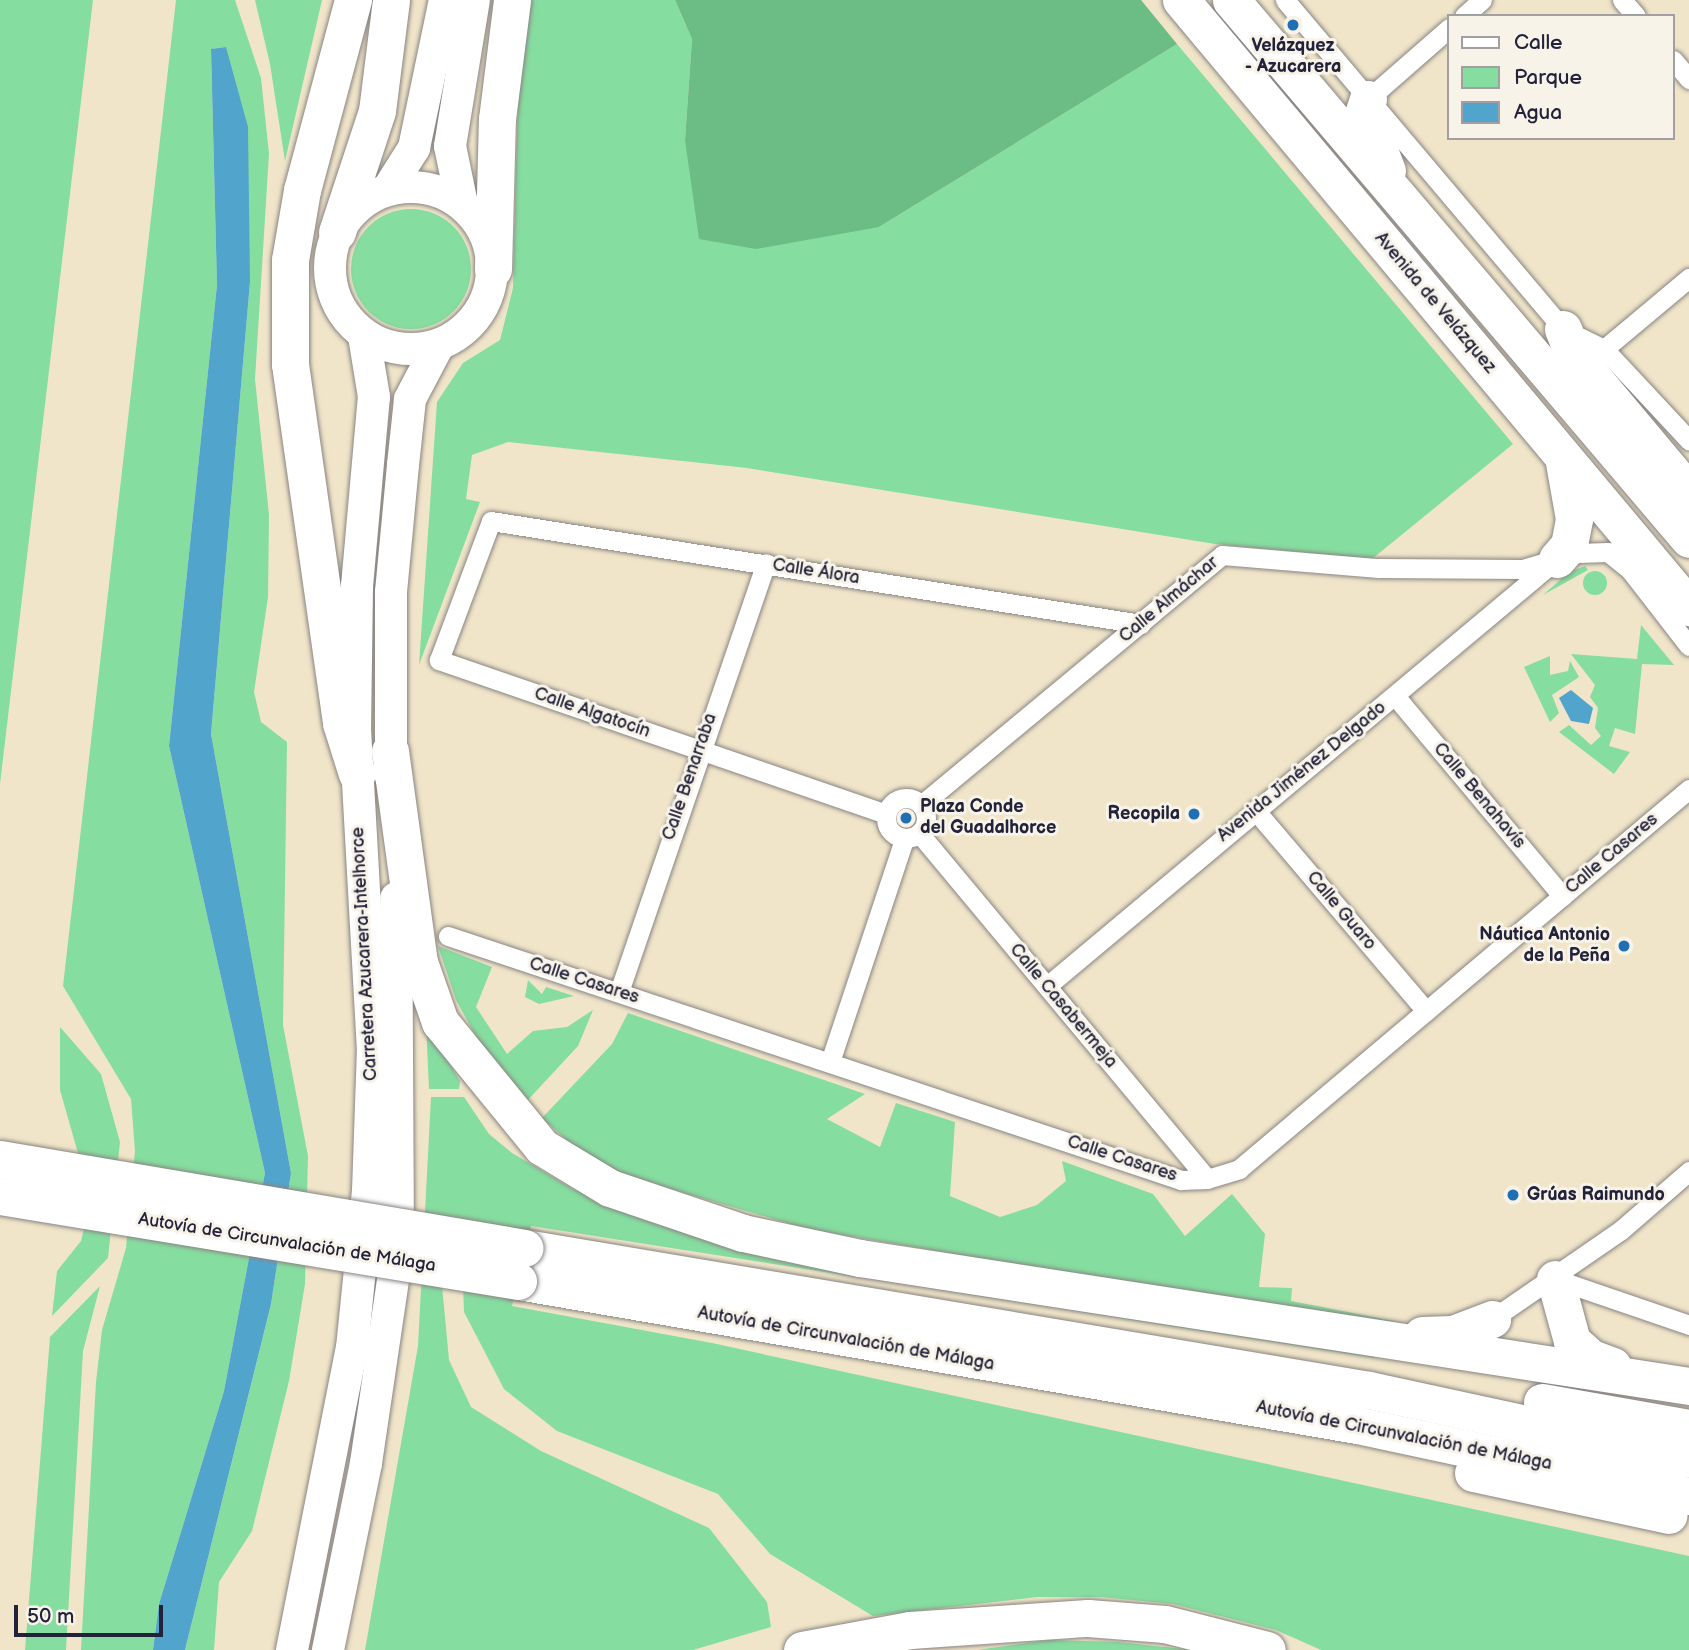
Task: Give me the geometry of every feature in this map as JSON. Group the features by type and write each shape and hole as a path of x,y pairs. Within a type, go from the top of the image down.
{"highway":[{"path":"353,0 302,190 290,260 290,351 341,723 357,774"},
{"path":"337,232 377,111 391,0"},
{"path":"493,269 497,119 512,0"},
{"name":"Avenida de Velázquez","path":"1181,0 1682,598"},
{"path":"1231,0 1689,539"},
{"path":"1368,99 1364,111 1398,198"},
{"path":"1563,329 1573,354 1689,492"},
{"path":"1557,559 1569,545 1574,519 1561,455"},
{"path":"1630,570 1682,598"},
{"path":"390,751 419,962 440,1022 542,1147 610,1188 743,1233 860,1258 1673,1384"},
{"name":"Autovía de Circunvalación de Málaga","path":"0,1159 1040,1373 1357,1425 1689,1496"},
{"name":"Autovía de Circunvalación de Málaga","path":"0,1196 522,1265 1196,1361 1369,1390 1689,1459"},
{"path":"1555,1279 1572,1341 1591,1358 1673,1384"},
{"path":"1361,1335 1453,1334 1492,1319"},
{"path":"1196,1361 1261,1356 1689,1428"},
{"path":"1040,1373 1097,1398 1383,1453 1608,1505 1689,1520"},
{"path":"1608,1505 1689,1534"},
{"path":"802,1650 910,1630 1088,1618 1165,1624 1267,1650"}],"main road":[{"path":"388,189 414,148 445,0"},
{"path":"462,204 429,188 388,189 366,199 337,232 329,262 332,290 344,316 364,336 412,350 438,346 478,314 493,269 490,247 462,204 450,146 474,0"},
{"name":"Carretera Azucarera-Intelhorce","path":"292,1650 363,1271 373,1051 357,774 357,586 374,397 364,336"},
{"name":"Carretera Azucarera-Intelhorce","path":"328,1650 366,1462 398,1245 390,751 391,592 408,413 422,369 438,346"}],"street":[{"path":"1285,0 1563,329 1604,349 1689,440"},
{"path":"1466,14 1482,0"},
{"path":"1622,0 1634,14"},
{"path":"1368,99 1448,29"},
{"path":"1675,62 1689,79"},
{"path":"1604,349 1689,278"},
{"name":"Calle Álora","path":"491,521 1141,624"},
{"name":"Calle Algatocín","path":"491,521 439,660 886,814"},
{"name":"Calle Almáchar","path":"921,805 1222,555 1378,568 1522,569 1557,559 1608,552 1630,570"},
{"name":"Avenida Jiménez Delgado","path":"1046,986 1557,559"},
{"name":"Calle Benarraba","path":"619,992 698,749 766,564"},
{"path":"1630,570 1689,646"},
{"name":"Calle Benahavís","path":"1395,696 1562,895"},
{"name":"Calle Casares","path":"448,936 1181,1180 1207,1179 1239,1169 1689,789"},
{"path":"830,1062 911,836 926,816 921,805 904,798 886,814 888,827 911,836"},
{"name":"Calle Guaro","path":"1255,810 1426,1011"},
{"name":"Calle Casabermeja","path":"911,836 1046,986 1207,1179"},
{"path":"1492,1319 1555,1279 1689,1171"},
{"path":"1555,1279 1689,1325"}],"green space":[{"path":"0,0 93,0 0,784"},
{"path":"176,0 235,0 261,78 269,154 255,379 269,515 268,597 254,692 261,722 287,742 283,1025 308,1156 305,1284 289,1381 252,1531 219,1582 214,1650 185,1650 271,1304 291,1173 211,734 250,282 226,47 211,49 217,285 169,746 265,1173 224,1391 159,1604 153,1650 81,1650 96,1382 102,1330 126,1248 135,1151 131,1099 63,986"},
{"path":"255,0 322,0 285,161 270,64"},
{"path":"532,0 675,0 692,39 685,140 879,227 1177,44 1513,444 1372,559 1215,544 747,468 508,442 472,455 466,499 480,502 419,665 437,402 463,363 500,340 513,288 519,58"},
{"path":"675,0 1141,0 1177,44 879,227 756,249 699,239 685,140 692,39"},
{"path":"411,209 434,214 453,227 466,246 471,269 466,292 453,311 434,324 411,329 388,324 369,311 356,292 351,269 356,246 369,227 388,214"},
{"path":"1585,566 1588,570 1543,595 1569,572"},
{"path":"1595,571 1603,575 1607,583 1603,591 1595,595 1587,591 1583,583 1587,575"},
{"path":"1641,625 1674,665 1642,664 1635,734 1615,728 1609,746 1630,752 1614,774 1559,732 1569,725 1591,745 1601,736 1595,728 1598,708 1590,697 1595,685 1571,654 1637,659"},
{"path":"1550,656 1550,675 1568,671 1570,661 1579,677 1552,695 1559,713 1550,722 1524,667"},
{"path":"438,946 492,967 476,1007 507,1054 533,1031 567,1027 593,1010 578,1046 526,1102 482,1047 456,1000"},
{"path":"528,980 542,994 546,987 574,996 539,1004 525,997"},
{"path":"628,1013 865,1094 827,1119 880,1147 896,1103 955,1122 950,1196 1000,1217 1037,1205 1066,1181 1062,1161 1153,1194 1185,1236 1232,1194 1265,1234 1259,1287 1292,1288 1291,1301 1405,1323 1290,1311 808,1229 623,1175 577,1149 542,1118 612,1044"},
{"path":"426,1024 460,1081 459,1089 429,1089"},
{"path":"60,1027 101,1074 120,1142 108,1258 52,1316 57,1271 81,1241 91,1199 60,1090"},
{"path":"431,1097 464,1097 489,1134 512,1153 573,1189 660,1219 1376,1351 1375,1358 531,1226 512,1306 712,1343 1689,1556 1689,1650 1321,1650 1276,1630 1173,1604 1101,1597 1037,1597 873,1616 770,1554 718,1494 557,1431 504,1389 464,1312 462,1257 439,1253 449,1360 471,1407 541,1451 709,1528 767,1602 771,1627 693,1650 365,1650 418,1346"},
{"path":"100,1286 83,1351 66,1650 25,1650 50,1337"},
{"path":"1049,1640 1118,1642 1192,1650 977,1650"}],"water":[{"path":"226,47 248,127 250,282 211,734 291,1173 271,1304 185,1650 153,1650 159,1604 224,1391 265,1173 169,746 217,285 211,49"},
{"path":"1571,690 1593,708 1589,724 1571,721 1559,698"}],"place":[{"name":"Velázquez - Azucarera","path":"1293,25"},
{"name":"Recopila","path":"1194,814"},
{"name":"Plaza Conde del Guadalhorce","path":"906,818"},
{"name":"Náutica Antonio de la Peña","path":"1624,946"},
{"name":"Grúas Raimundo","path":"1513,1195"}]}
